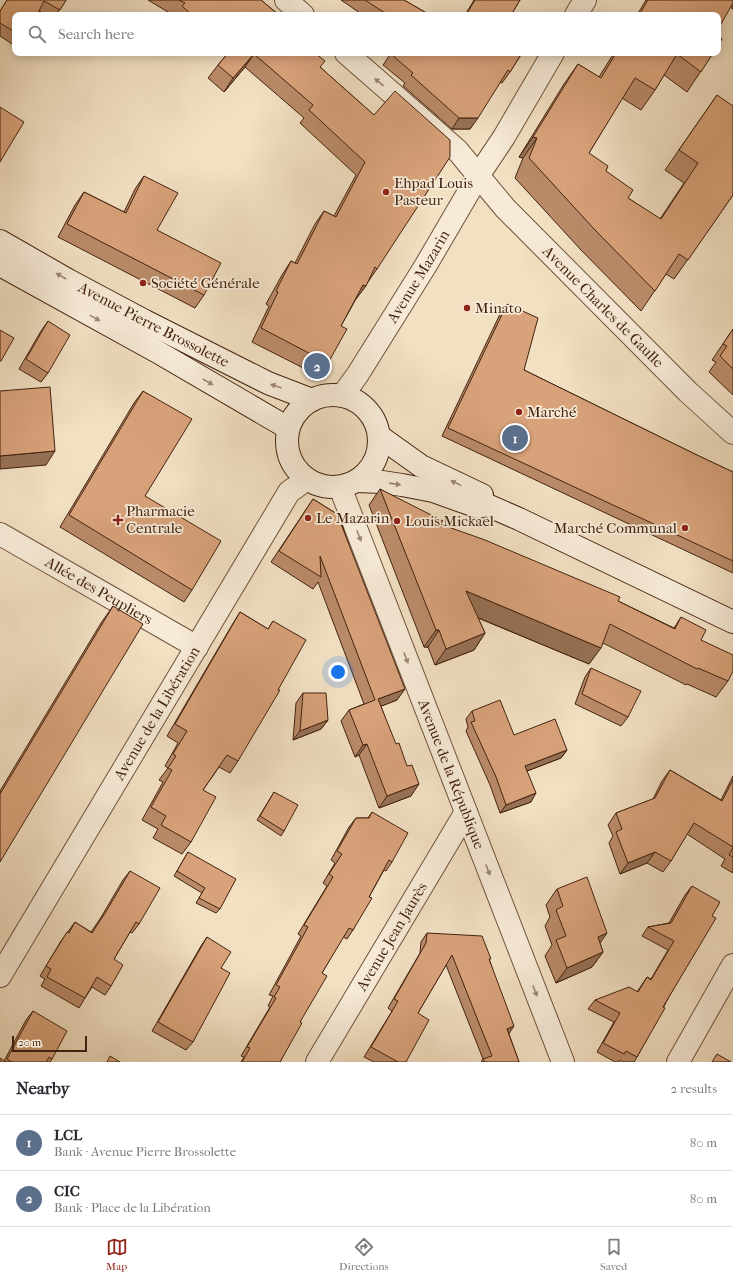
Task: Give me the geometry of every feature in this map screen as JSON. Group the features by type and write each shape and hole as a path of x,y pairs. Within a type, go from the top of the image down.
{"street":[{"path":"286,0 300,12"},
{"path":"578,12 585,0"},
{"name":"Avenue Charles de Gaulle","path":"349,56 456,150 505,208 655,360 733,433"},
{"name":"Avenue Mazarin","path":"342,396 358,374 426,265 551,56"},
{"name":"Avenue Pierre Brossolette","path":"0,241 75,284 196,347 268,383 312,400"},
{"name":"Avenue Pierre Brossolette","path":"0,265 156,351 288,428"},
{"path":"156,351 169,343 196,347"},
{"path":"348,484 369,470 377,455 379,436 373,417 360,403 342,396 327,395 312,400 300,408 288,428 287,447 290,459 297,470 307,479 322,486 382,482 433,491 478,508 487,505"},
{"path":"379,436 420,466 483,496 487,505 604,559 733,622"},
{"name":"Avenue de la Libération","path":"0,976 7,950 197,648 289,492 307,479"},
{"name":"Avenue de la République","path":"348,484 466,812 563,1062"},
{"name":"Allée des Peupliers","path":"0,534 197,648"},
{"name":"Avenue Jean Jaurès","path":"317,1062 466,812"},
{"path":"678,1062 733,965"}],"building":[{"path":"7,0 66,0 60,10 44,1 38,12 12,12 12,30 0,23 0,11"},
{"path":"179,0 261,0 275,12 189,12 182,6 185,3"},
{"path":"365,0 404,0 425,12 383,12"},
{"path":"475,0 520,0 513,12 468,12"},
{"path":"648,0 733,0 733,3 721,24 721,12 641,12"},
{"path":"226,56 252,56 233,78 218,65"},
{"path":"256,56 319,56 325,61 320,67 374,115 395,91 450,140 450,157 377,269 375,267 366,286 363,285 341,326 347,329 328,363 261,328 278,292 276,291 291,261 297,264 324,211 336,217 365,162 309,110 313,105"},
{"path":"393,56 520,56 510,72 508,70 478,118 459,118 411,75 413,73"},
{"path":"614,56 676,56 655,90 635,78 589,153 608,166 606,171 633,190 628,198 661,219 698,163 679,150 717,95 733,106 733,195 688,260 679,254 655,291 595,230 529,158 537,138 533,137 578,64 601,78"},
{"path":"680,56 711,56 701,72"},
{"path":"0,107 24,122 0,162"},
{"path":"144,176 178,193 157,230 221,263 204,295 67,224 84,192 126,213"},
{"path":"507,304 538,318 524,370 733,472 733,561 448,428"},
{"path":"48,321 70,335 48,373 26,359"},
{"path":"733,329 733,369 720,356 727,346 723,344"},
{"path":"0,330 14,338 1,361 0,361"},
{"path":"50,387 55,451 0,456 0,391"},
{"path":"143,391 192,419 145,496 221,541 192,590 69,515"},
{"path":"380,489 443,521 440,524 485,540 620,597 618,601 675,629 681,617 706,630 701,640 733,655 733,671 728,681 698,668 697,669 610,624 601,648 466,591 485,633 446,649 439,630 436,630"},
{"path":"313,499 345,519 341,524 405,689 378,699 396,744 399,743 407,766 412,765 419,784 387,796 367,744 363,745 349,710 375,700 320,556 321,577 279,551"},
{"path":"113,606 143,624 0,862 0,794"},
{"path":"240,612 268,629 273,621 306,640 278,690 280,690 238,761 227,755 203,790 216,797 191,842 161,825 166,816 151,807 172,770 168,768 176,756 173,754 187,731 175,724"},
{"path":"591,668 641,691 628,717 582,694"},
{"path":"303,693 326,693 328,720 300,731"},
{"path":"500,700 514,735 555,719 567,750 525,766 536,793 506,805 496,777 471,722 475,721 472,711"},
{"path":"670,770 722,801 733,780 733,847 694,823 671,861 655,852 628,863 616,832 622,829 616,813 655,798"},
{"path":"274,792 298,805 284,831 260,816"},
{"path":"372,812 408,833 392,862 389,860 369,897 372,898 353,930 349,928 322,973 327,976 300,1022 302,1023 280,1062 242,1062 250,1048 247,1047 276,998 274,997 280,987 276,985 308,927 304,925 333,877 329,874 342,854 337,851 356,818 369,818"},
{"path":"733,848 733,857 729,855"},
{"path":"188,852 236,879 220,909 199,898 205,888 177,871"},
{"path":"130,871 160,888 139,924 136,922 114,959 123,965 111,986 97,977 85,998 47,977 51,969 46,966 75,922 92,933"},
{"path":"587,877 607,933 598,937 603,952 567,968 556,940 566,936 556,910 563,906 557,889"},
{"path":"692,886 720,902 712,916 716,918 663,1007 665,1008 637,1057 626,1051 624,1054 603,1043 620,1013 595,1000 629,987 638,992 647,977 651,980 674,941 648,927 671,923"},
{"path":"427,933 482,936 514,1026 507,1029 519,1062 485,1062 483,1059 492,1056 452,955 418,1013 429,1020 406,1062 398,1062 371,1047 398,1001 394,999 426,943"},
{"path":"207,937 231,952 221,968 230,973 193,1042 158,1022"},
{"path":"33,1011 67,1031 52,1059 49,1057 46,1062 12,1062 7,1059"},
{"path":"717,1054 731,1062 712,1062"},
{"path":"110,1056 120,1062 107,1062"},
{"path":"0,1058 6,1062 0,1062"}],"place":[{"name":"Ehpad Louis Pasteur","path":"386,192"},
{"name":"Société Générale","path":"143,283"},
{"name":"Minato","path":"467,308"},
{"name":"CIC","path":"317,366"},
{"name":"Marché","path":"519,412"},
{"name":"LCL","path":"515,438"},
{"name":"Le Mazarin","path":"308,518"},
{"name":"Pharmacie Centrale","path":"118,520"},
{"name":"Louis Mickael","path":"397,521"},
{"name":"Marché Communal","path":"685,528"}]}
